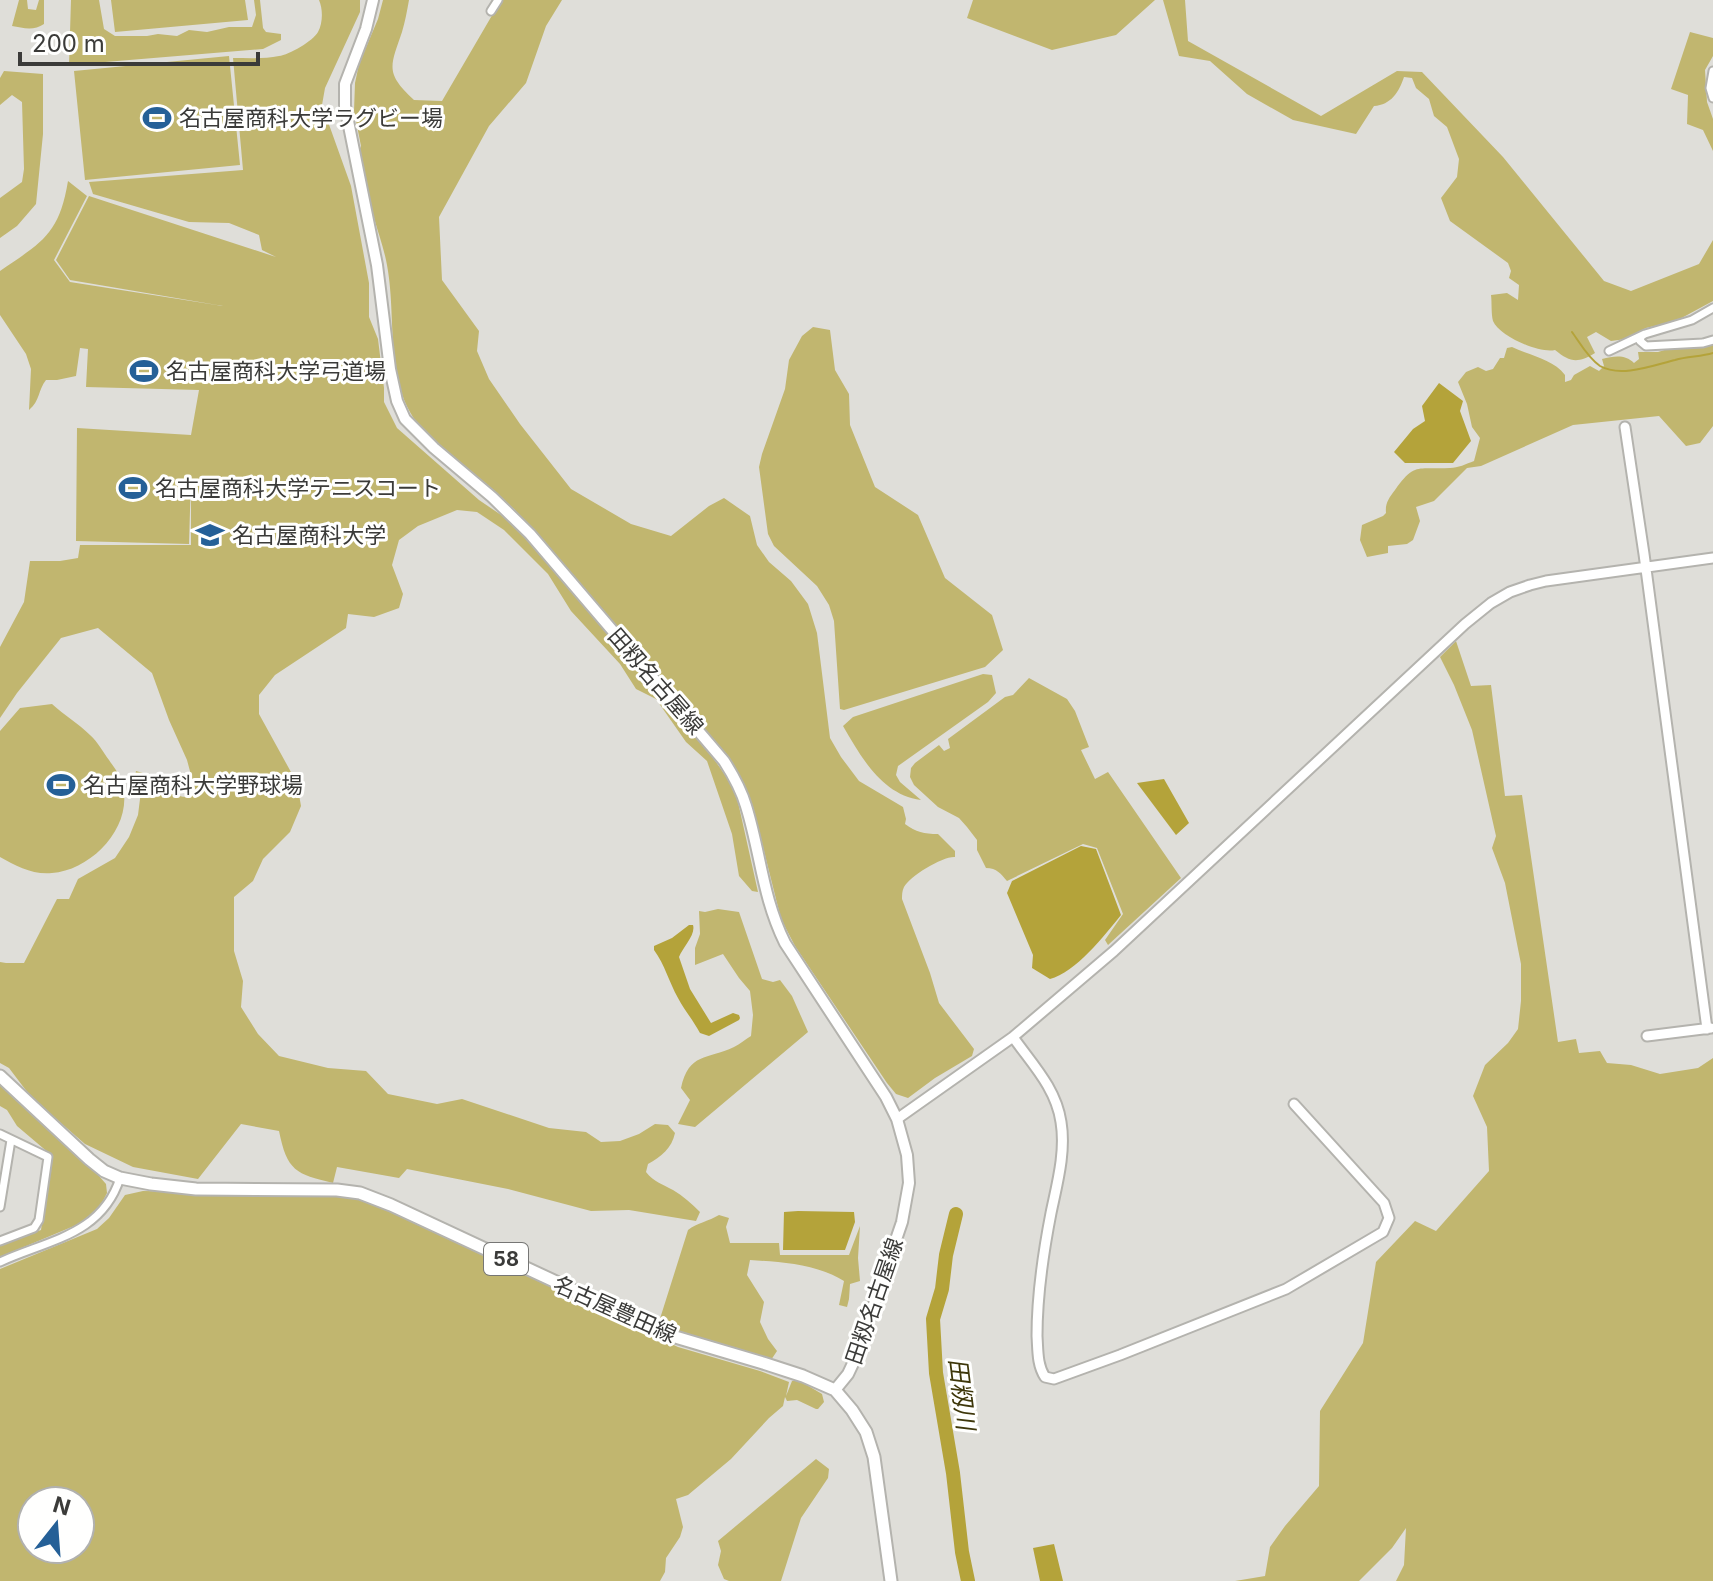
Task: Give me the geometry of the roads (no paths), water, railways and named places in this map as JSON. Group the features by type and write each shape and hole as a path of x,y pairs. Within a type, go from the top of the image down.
{"main road":[{"name":"田籾名古屋線","path":"373,0 366,29 345,84 345,106 377,265 390,369 397,401 405,419 530,534 724,761 737,782 746,806 774,921 897,1119 907,1155 909,1183 902,1222 856,1357 835,1390"},
{"name":"名古屋豊田線","path":"0,1076 89,1159 120,1178 196,1189 360,1193 672,1336 803,1376 835,1390 866,1432 874,1457 891,1581"}],"street":[{"path":"491,11 498,0"},
{"path":"1713,71 1710,88 1713,98"},
{"path":"1609,351 1645,334 1692,320 1713,308"},
{"path":"1641,338 1640,341 1646,346 1713,340"},
{"path":"1625,427 1710,1028 1647,1036"},
{"path":"897,1119 1013,1037 1114,951 1491,603 1510,592 1546,581 1713,558"},
{"path":"1013,1037 1047,1082 1061,1121 1062,1157 1037,1302 1039,1364 1045,1377 1054,1379 1120,1355 1286,1289 1383,1232 1389,1218 1384,1203 1294,1104"},
{"path":"0,1134 48,1157 39,1220 34,1228 0,1241"},
{"path":"0,1207 11,1140"},
{"path":"0,1262 80,1230 97,1217 115,1194 120,1178"}],"waterway":[{"path":"1572,332 1596,363 1618,371 1713,353"},
{"name":"田籾川","path":"956,1214 933,1319 936,1373 968,1581"}],"place":[{"name":"名古屋商科大学ラグビー場","path":"157,118"},
{"name":"名古屋商科大学弓道場","path":"144,371"},
{"name":"名古屋商科大学テニスコート","path":"133,488"},
{"name":"名古屋商科大学","path":"210,535"},
{"name":"名古屋商科大学野球場","path":"61,785"}]}
